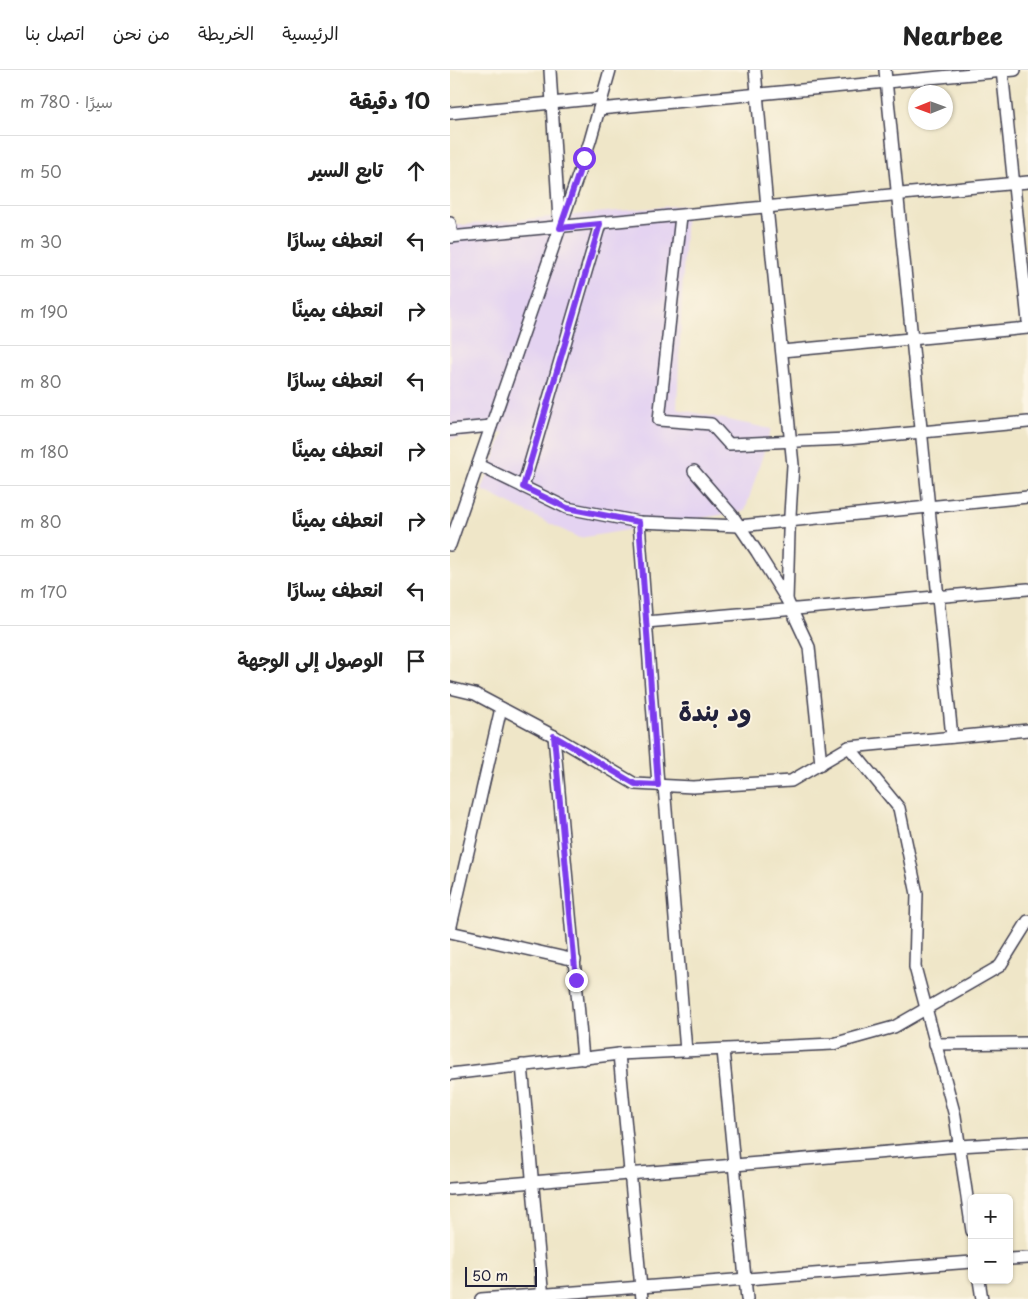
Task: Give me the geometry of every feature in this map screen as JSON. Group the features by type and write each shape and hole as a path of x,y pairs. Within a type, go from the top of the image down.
{"street":[{"path":"550,70 560,228"},
{"path":"450,545 590,140 610,70"},
{"path":"755,70 793,465 789,521 789,605"},
{"path":"886,70 952,737"},
{"path":"450,113 552,103 600,104 757,94 1015,70"},
{"path":"1002,71 1028,321"},
{"path":"450,222 451,237 1028,182"},
{"path":"681,216 659,420 710,424 730,444 847,438 1028,422"},
{"path":"523,487 600,224"},
{"path":"782,351 1028,328"},
{"path":"450,430 491,426"},
{"path":"478,465 567,508 639,522 739,526 1028,497"},
{"path":"694,471 732,515 789,605 808,647 821,764"},
{"path":"639,522 646,622 686,1051"},
{"path":"646,622 789,605 938,597 1028,589"},
{"path":"450,688 475,694 554,736 635,784 661,786 693,787 791,781 849,747 1028,730"},
{"path":"501,708 450,931 575,960"},
{"path":"554,736 583,1059"},
{"path":"849,747 899,808 917,894 915,967 955,1116 968,1203"},
{"path":"450,1074 619,1054 833,1044 894,1027 1000,966 1028,921"},
{"path":"935,1044 1028,1043"},
{"path":"723,1050 747,1299"},
{"path":"619,1054 642,1293"},
{"path":"522,1065 543,1297"},
{"path":"450,1190 960,1146 1028,1142"},
{"path":"1013,1260 1028,1258"},
{"path":"481,1299 642,1293 745,1280 968,1262"},
{"path":"980,1284 982,1299"}],"shaded area":[{"path":"686,205 677,409 771,429 745,511 579,538 482,490 504,432 450,439 450,226"}],"district":[{"name":"ود بندة","path":"715,712"}],"route":[{"path":"576,980 554,736 635,784 658,785 639,522 567,508 523,487 600,224 560,228 584,158"}]}
